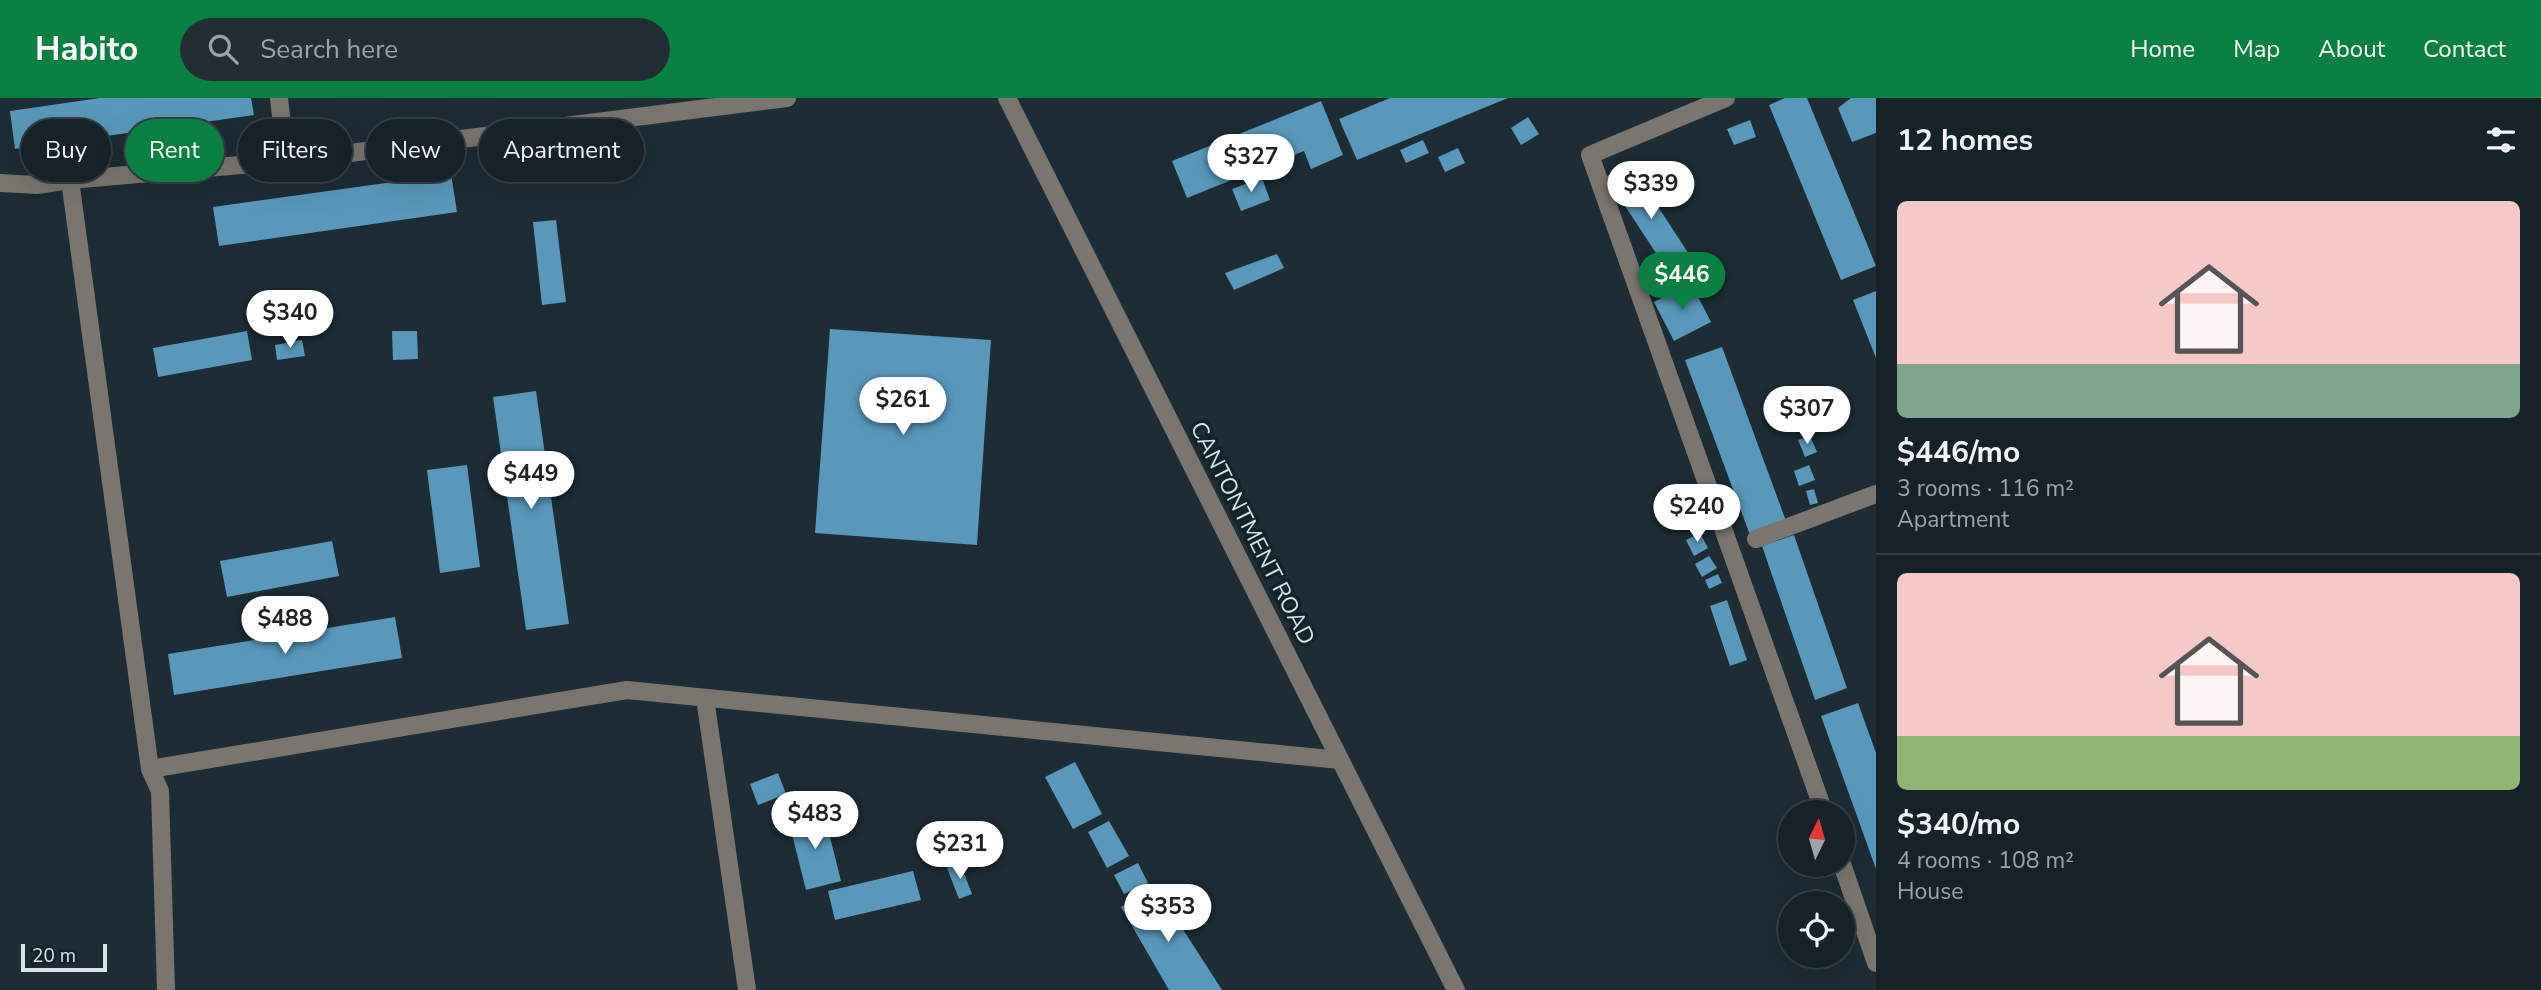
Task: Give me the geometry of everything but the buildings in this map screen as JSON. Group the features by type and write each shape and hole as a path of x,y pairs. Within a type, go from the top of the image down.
{"street":[{"path":"279,98 281,119"},
{"path":"352,153 787,98"},
{"name":"CANTONTMENT ROAD","path":"1007,98 1456,990"},
{"path":"1726,98 1590,155 1820,800"},
{"path":"111,176 238,165"},
{"path":"0,183 37,185 57,182"},
{"path":"70,182 150,769 160,791 166,990"},
{"path":"1756,540 1876,494"},
{"path":"150,769 627,690 1340,760"},
{"path":"705,698 747,990"},
{"path":"1846,877 1876,963"}]}
